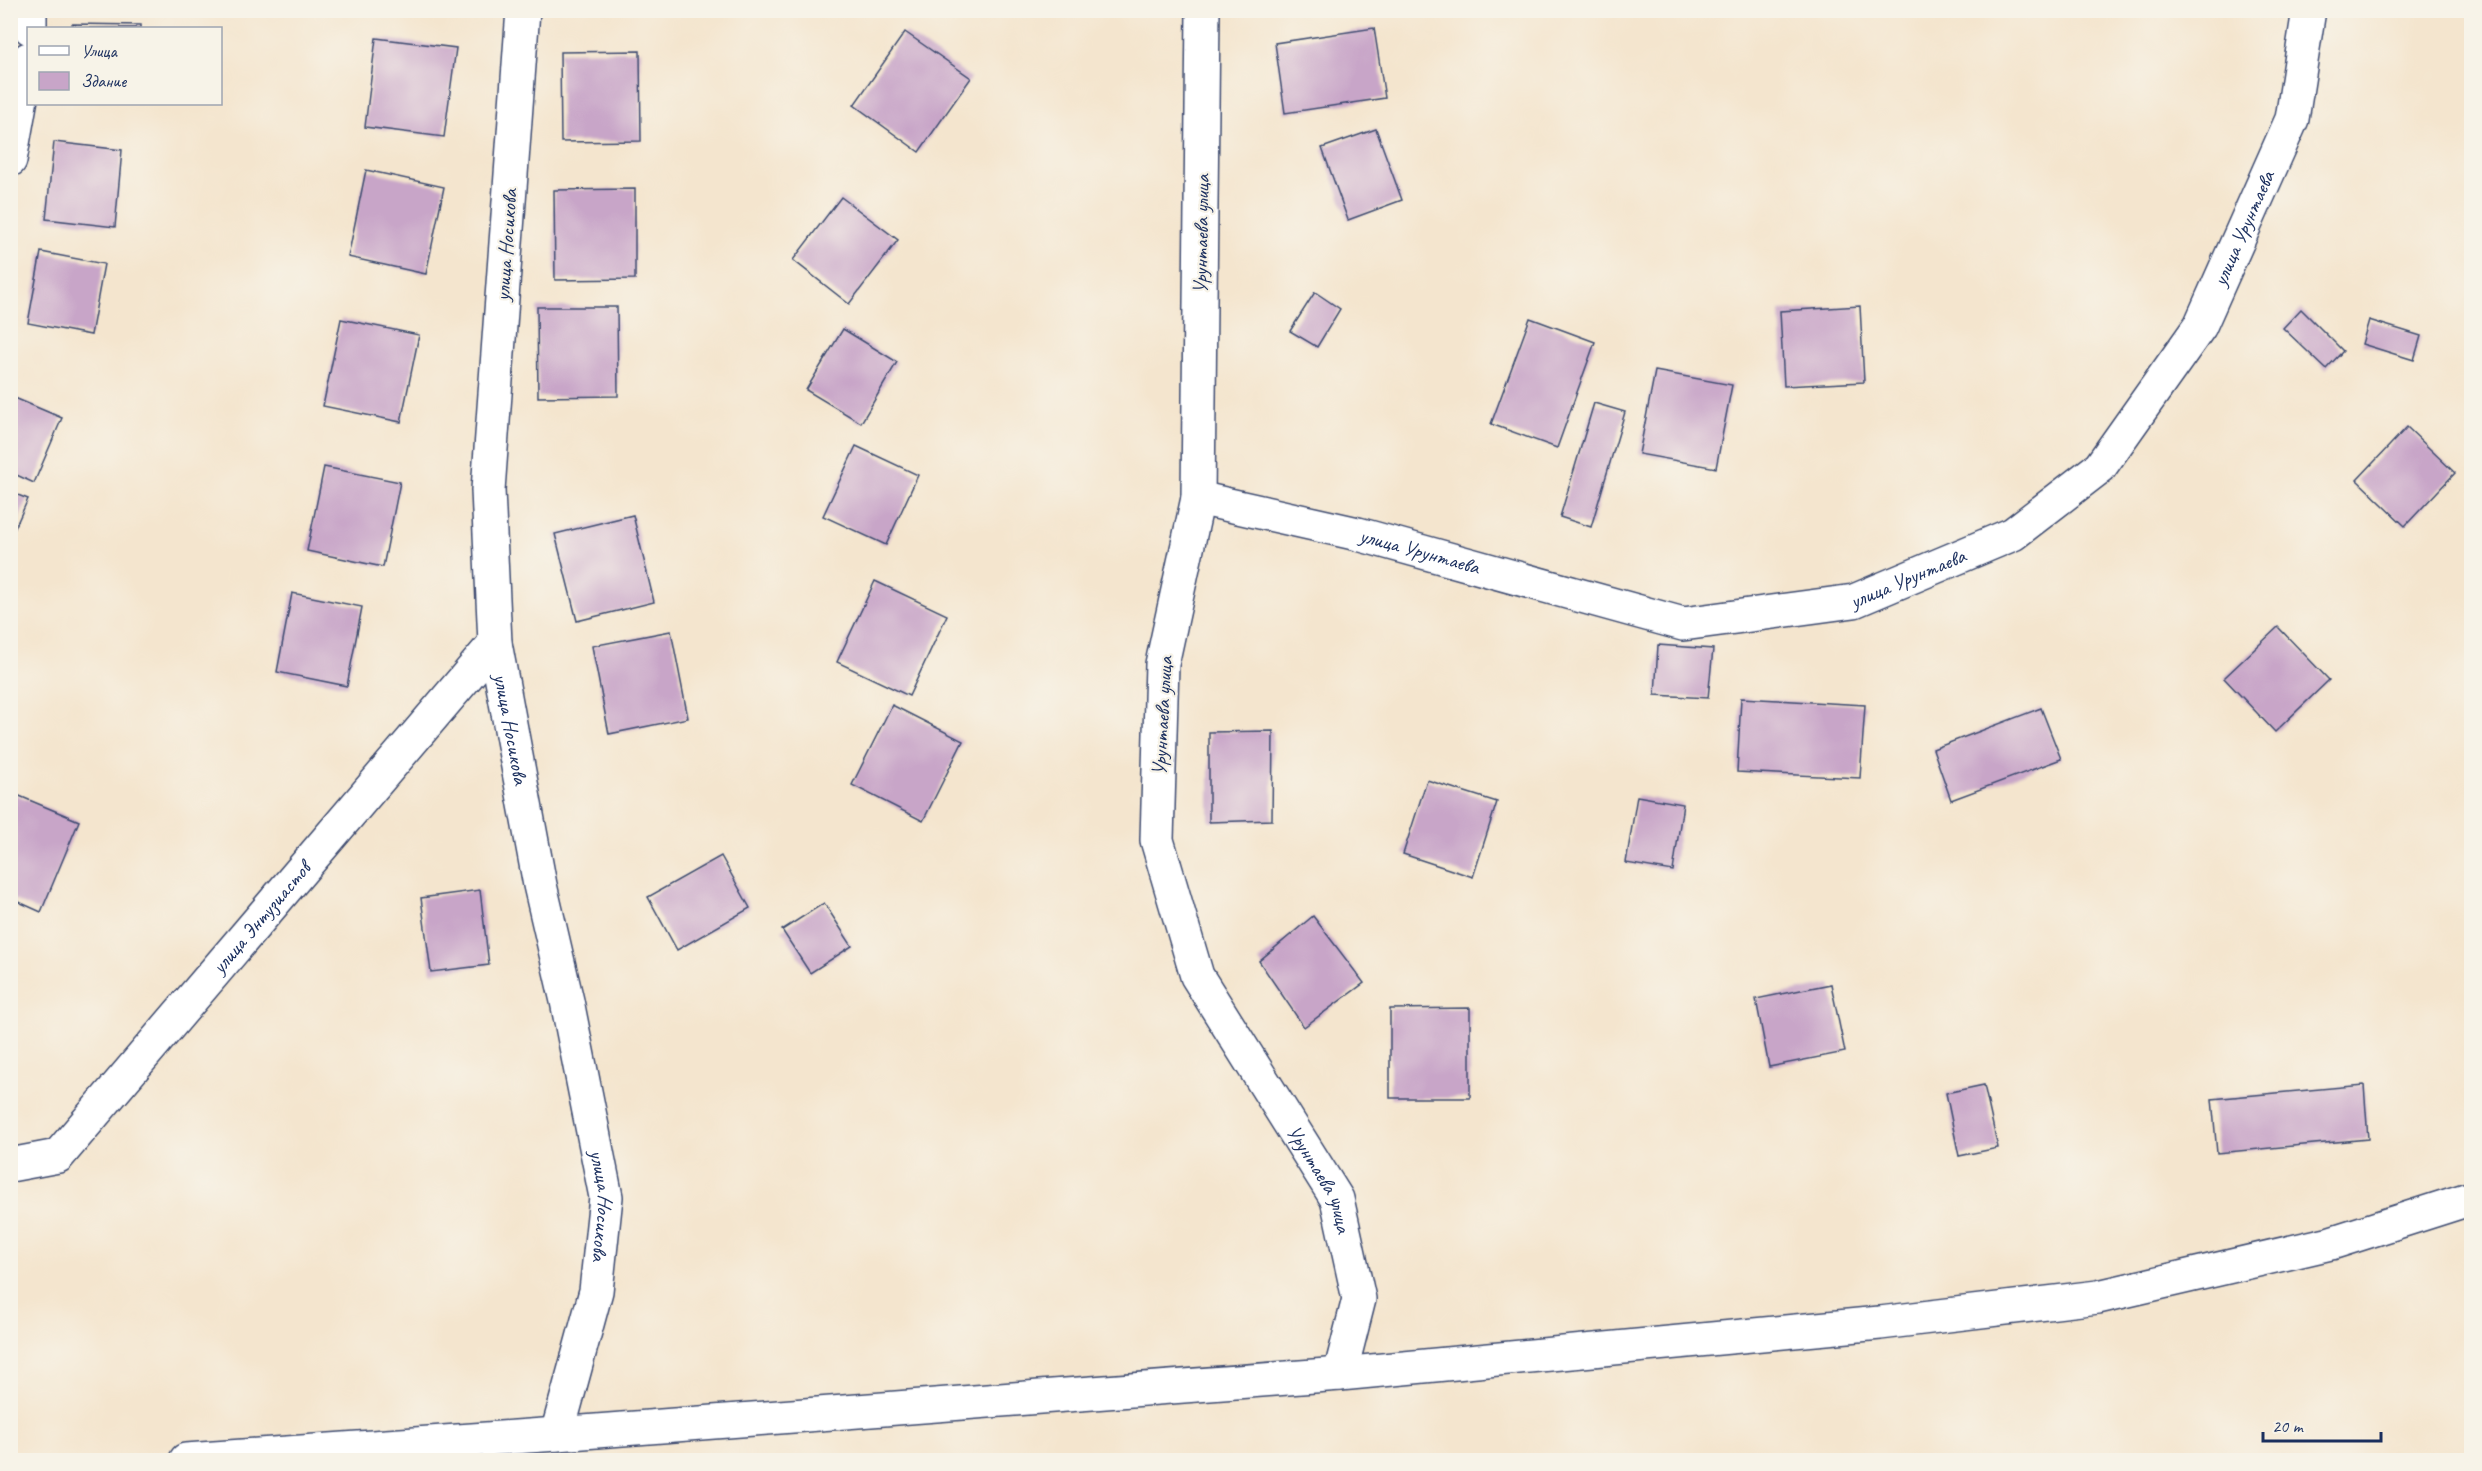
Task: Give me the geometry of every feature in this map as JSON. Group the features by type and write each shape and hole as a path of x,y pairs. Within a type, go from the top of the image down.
{"street":[{"path":"30,10 30,27"},
{"name":"улица Носикова","path":"523,10 488,490 495,643 540,885 567,1001 606,1197 596,1292 557,1434"},
{"name":"Урунтаева улица","path":"1203,10 1198,498 1162,664 1157,840 1197,976 1337,1199 1359,1299 1340,1374"},
{"name":"улица Урунтаева","path":"1198,498 1358,534 1683,624 1854,601 2013,534 2100,467 2200,326 2292,119 2309,10"},
{"path":"10,160 27,65"},
{"name":"улица Энтузиастов","path":"10,1166 57,1156 495,643"},
{"path":"186,1461 1340,1374 1869,1324 2098,1297 2331,1243 2472,1198"}],"building":[{"path":"72,24 141,25 141,27 72,27"},
{"path":"1374,28 1385,98 1285,113 1275,43"},
{"path":"905,32 971,78 919,152 854,105"},
{"path":"376,38 456,48 444,137 365,127"},
{"path":"640,51 641,141 561,142 560,52"},
{"path":"1376,129 1402,200 1348,220 1322,148"},
{"path":"54,142 122,150 115,227 46,219"},
{"path":"366,170 444,187 426,274 348,257"},
{"path":"635,189 635,279 555,280 554,190"},
{"path":"841,197 898,240 849,304 793,260"},
{"path":"41,252 104,264 91,335 28,323"},
{"path":"1315,292 1340,309 1317,347 1290,331"},
{"path":"1860,306 1864,382 1784,386 1780,311"},
{"path":"537,307 617,307 618,396 538,397"},
{"path":"2301,309 2343,351 2326,369 2283,328"},
{"path":"1530,318 1595,342 1557,448 1491,424"},
{"path":"341,319 419,335 401,422 323,406"},
{"path":"2369,320 2421,336 2414,360 2362,344"},
{"path":"843,329 897,362 861,423 806,390"},
{"path":"1655,371 1732,385 1716,468 1639,454"},
{"path":"10,396 62,418 34,483 10,472"},
{"path":"1594,403 1625,412 1591,527 1560,517"},
{"path":"2407,427 2455,473 2405,526 2357,480"},
{"path":"856,446 918,475 886,545 823,516"},
{"path":"324,467 400,482 383,567 307,551"},
{"path":"10,492 28,499 10,539"},
{"path":"633,515 654,602 577,621 555,534"},
{"path":"875,581 947,615 909,696 837,662"},
{"path":"292,593 362,607 347,686 277,672"},
{"path":"2278,627 2329,680 2275,732 2224,678"},
{"path":"671,631 688,718 609,734 592,646"},
{"path":"1658,645 1713,649 1708,698 1655,695"},
{"path":"1741,698 1865,705 1860,778 1737,772"},
{"path":"892,705 963,741 923,821 852,785"},
{"path":"2041,708 2061,759 1951,800 1933,749"},
{"path":"1273,731 1272,820 1209,822 1209,732"},
{"path":"1427,780 1497,802 1473,877 1403,854"},
{"path":"10,792 79,821 41,912 10,898"},
{"path":"1637,796 1683,804 1673,871 1626,863"},
{"path":"721,856 750,908 677,950 648,897"},
{"path":"480,890 489,965 431,972 421,898"},
{"path":"824,903 852,946 810,973 782,930"},
{"path":"1313,916 1364,983 1304,1027 1259,961"},
{"path":"1831,984 1845,1052 1769,1067 1756,999"},
{"path":"1470,1008 1470,1098 1390,1098 1390,1009"},
{"path":"1984,1085 1998,1148 1959,1156 1946,1093"},
{"path":"2364,1085 2368,1139 2217,1153 2212,1099"}]}
